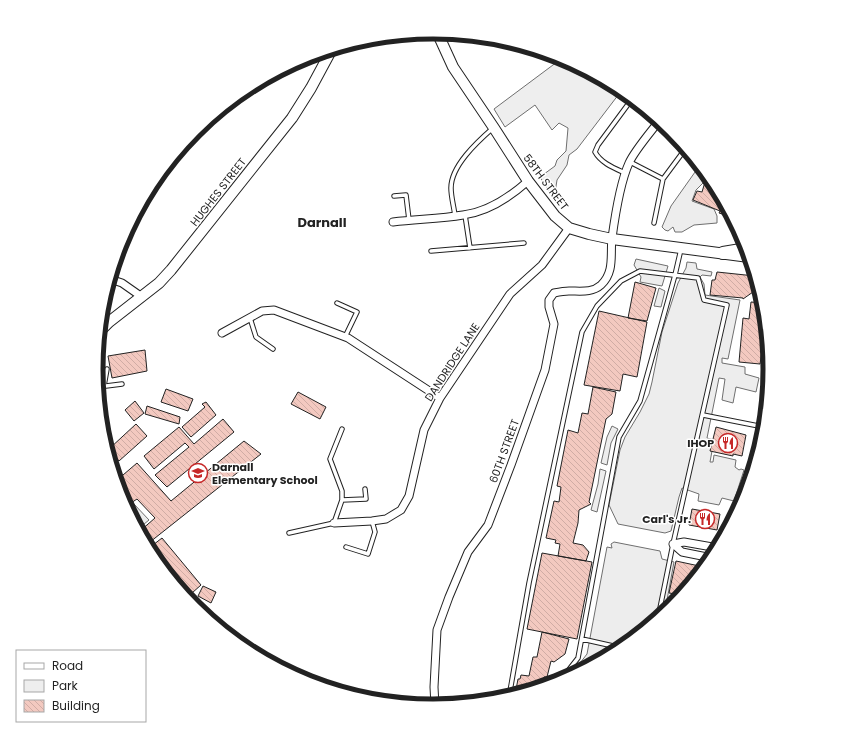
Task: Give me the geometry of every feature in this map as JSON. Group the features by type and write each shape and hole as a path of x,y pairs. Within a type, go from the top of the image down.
{"main road":[{"path":"723,253 740,250"}],"street":[{"name":"58TH STREET","path":"440,39 453,67 528,181 555,216 569,228 612,239 743,256"},
{"name":"HUGHES STREET","path":"106,325 159,283 171,270 292,118 311,88 328,57"},
{"path":"612,239 622,181 630,162 655,125"},
{"path":"393,222 465,215 492,206 519,189 528,181"},
{"name":"DANDRIDGE LANE","path":"334,523 386,519 401,510 409,496 424,430 440,398 510,294 542,265 569,228"},
{"name":"60TH STREET","path":"435,699 437,630 448,597 468,552 488,525 545,370 554,324 549,307 549,300 554,293 568,291 588,292 601,285 608,277 611,266 612,239"},
{"path":"115,280 122,283 142,297"},
{"path":"222,332 262,311 274,310 345,337 440,398"},
{"path":"673,544 684,542 711,547"},
{"path":"673,544 682,552 704,556"}],"lane":[{"path":"626,173 601,160 595,152 598,145 629,103"},
{"path":"455,216 451,188 453,179 472,147 494,128"},
{"path":"654,223 663,178 682,153"},
{"path":"630,162 663,178"},
{"path":"394,196 406,195 409,220"},
{"path":"465,215 470,248"},
{"path":"431,251 524,243"},
{"path":"569,670 578,658 619,436 640,401 676,275 682,248"},
{"path":"510,690 529,583 582,332 597,306 621,281 640,271 698,278 704,300 727,306 673,544 662,604"},
{"path":"337,303 357,312 345,337"},
{"path":"250,318 256,337 273,349"},
{"path":"107,369 104,386 122,384"},
{"path":"703,414 758,426"},
{"path":"289,533 334,523 342,500 342,491 330,459 342,430"},
{"path":"342,500 366,499 365,489"},
{"path":"346,547 368,554 375,532 372,521"},
{"path":"582,638 612,646"}],"green space":[{"path":"556,63 598,83 617,96 577,149 569,155 567,165 557,180 554,199 540,177 555,166 557,160 566,151 568,128 559,123 552,130 535,105 505,127 494,109"}],"shaded area":[{"path":"696,170 704,182 696,190 692,201 714,209 717,216 717,223 694,225 682,232 675,232 673,227 668,231 665,230 662,227 671,206"},
{"path":"636,259 668,266 662,286 640,282 641,277 634,265"},
{"path":"687,262 696,263 697,269 712,272 711,276 702,275 700,277 704,284 705,295 740,300 728,359 722,358 722,363 745,367 745,374 759,378 756,392 736,387 733,403 722,400 725,379 719,378 707,438 714,440 710,462 713,462 714,455 736,460 735,467 739,470 744,470 734,501 722,498 719,505 698,501 699,494 682,488 671,531 665,533 618,524 609,505 620,450 625,437 649,394 662,332 678,283 686,268"},
{"path":"659,288 665,291 661,307 654,306"},
{"path":"612,426 618,429 611,443 607,465 601,463 607,437"},
{"path":"600,469 606,471 597,512 591,510 598,484"},
{"path":"134,504 149,520 142,525 133,505"},
{"path":"614,542 660,551 662,559 674,562 668,600 634,631 598,655 578,665 587,654 607,547 612,548 611,544"}],"building":[{"path":"705,183 725,215 719,213 720,211 693,200 697,191 702,192"},
{"path":"717,272 749,275 753,292 743,299 710,295 712,280 715,280"},
{"path":"635,282 656,288 647,321 628,318"},
{"path":"751,302 756,302 762,347 760,364 739,362 743,318 749,319"},
{"path":"599,311 647,322 637,377 623,374 620,391 584,385"},
{"path":"145,350 147,371 112,378 108,356"},
{"path":"593,387 616,392 612,414 606,419 589,502 591,504 579,510 578,523 573,543 583,545 589,552 586,561 558,556 560,544 555,543 556,540 546,538 554,501 559,502 561,487 557,486 568,430 578,433 582,413 588,414"},
{"path":"166,389 193,399 188,411 161,402"},
{"path":"298,392 326,407 320,419 291,404"},
{"path":"135,401 144,413 134,421 125,410"},
{"path":"206,402 216,415 191,437 182,427 205,407 202,404"},
{"path":"147,406 180,417 179,424 145,414"},
{"path":"223,419 234,432 167,487 155,475 189,447 185,443 154,469 144,456 179,427 194,444"},
{"path":"136,424 147,436 119,461 115,456 112,446"},
{"name":"IHOP","path":"716,427 746,435 742,456 733,454 733,456 710,451"},
{"path":"244,441 261,454 152,541 144,528 155,518 137,499 131,503 121,476 137,463 171,501"},
{"name":"Carl's Jr.","path":"692,509 720,514 717,530 689,525"},
{"path":"162,538 201,585 192,593 154,544"},
{"path":"542,553 592,562 577,639 527,629"},
{"path":"676,561 698,566 674,594 669,593"},
{"path":"203,586 216,592 211,603 198,596"},
{"path":"542,632 569,639 565,654 554,662 551,661 547,677 516,688 518,679 520,679 521,675 529,676 533,657 537,657"}],"place":[{"name":"IHOP","path":"728,443"},
{"name":"Darnall Elementary School","path":"198,473"},
{"name":"Carl's Jr.","path":"705,519"}],"district":[{"name":"Darnall","path":"322,222"}]}
